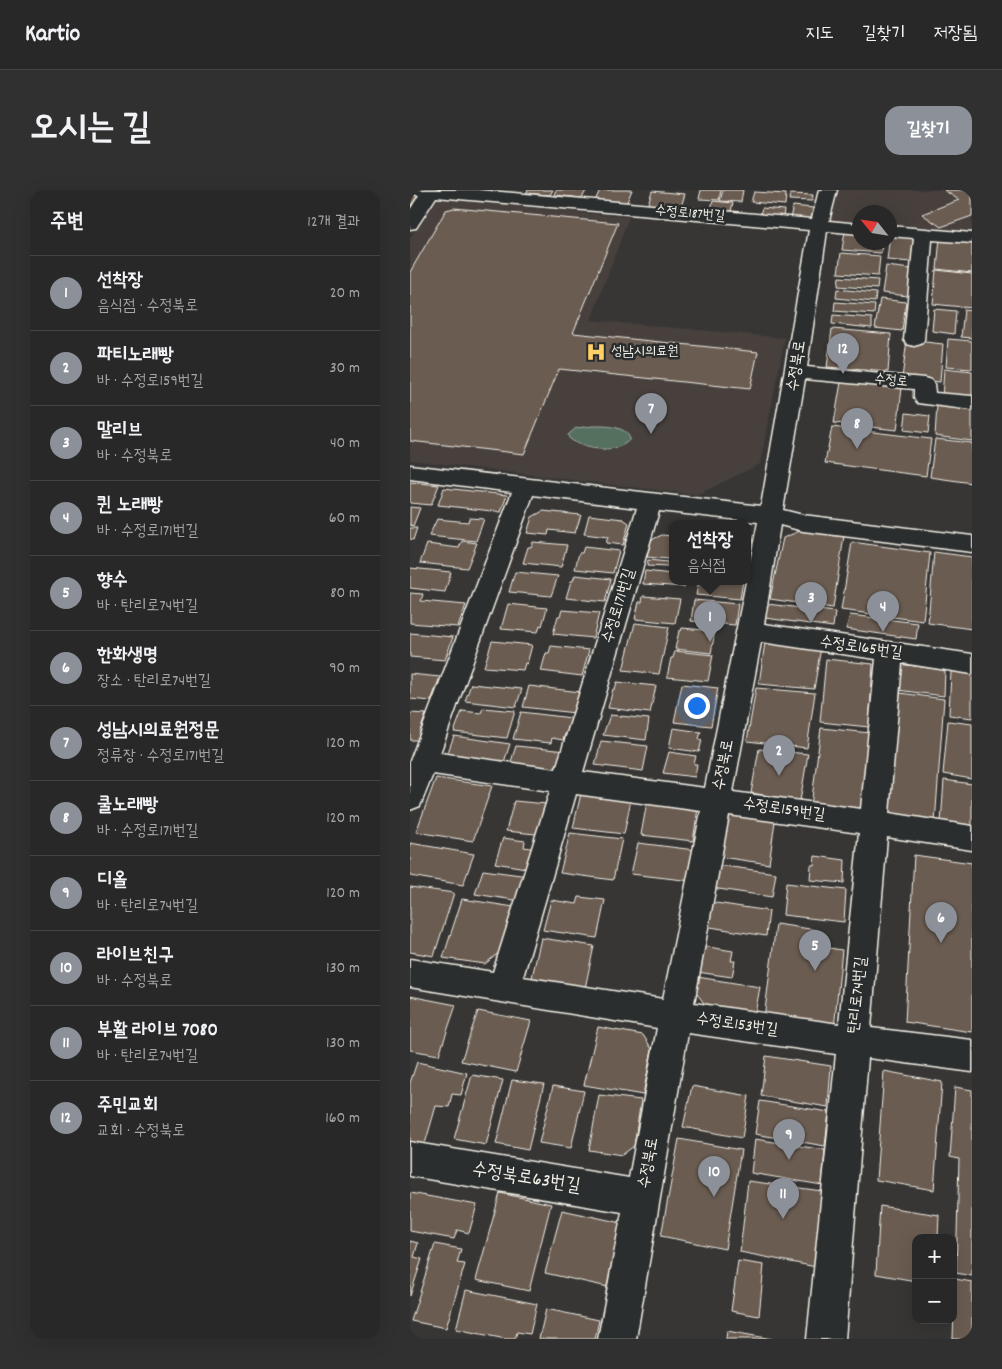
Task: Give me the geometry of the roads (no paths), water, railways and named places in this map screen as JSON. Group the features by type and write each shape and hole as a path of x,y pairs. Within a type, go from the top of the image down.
{"street":[{"path":"410,224 427,190"},
{"name":"수정로187번길","path":"427,190 852,227"},
{"path":"637,209 644,190"},
{"name":"수정북로","path":"617,1339 675,1016 750,631 796,372 819,225 828,190"},
{"path":"897,232 972,238"},
{"path":"914,340 924,234"},
{"name":"수정로","path":"796,372 924,384 925,398 972,403"},
{"path":"410,472 770,515 803,523 972,544"},
{"path":"410,798 525,487"},
{"name":"수정로171번길","path":"565,782 650,502"},
{"path":"770,515 808,509 972,529"},
{"name":"수정로165번길","path":"750,631 972,664"},
{"name":"탄리로74번길","path":"826,1339 890,652"},
{"name":"수정로159번길","path":"424,762 717,801 972,838"},
{"path":"504,988 565,782"},
{"name":"수정로153번길","path":"410,973 675,1016 853,1042 972,1056"},
{"name":"수정북로63번길","path":"410,1160 643,1198"}],"place":[{"name":"성남시의료원","path":"596,352"},
{"name":"주민교회","path":"843,374"},
{"name":"성남시의료원정문","path":"651,434"},
{"name":"쿨노래빵","path":"857,449"},
{"name":"말리브","path":"811,623"},
{"name":"퀸 노래빵","path":"883,632"},
{"name":"선착장","path":"710,642"},
{"name":"파티노래빵","path":"779,776"},
{"name":"한화생명","path":"941,943"},
{"name":"향수","path":"815,971"},
{"name":"디올","path":"789,1160"},
{"name":"라이브친구","path":"714,1197"},
{"name":"부활 라이브 7080","path":"783,1219"}]}
